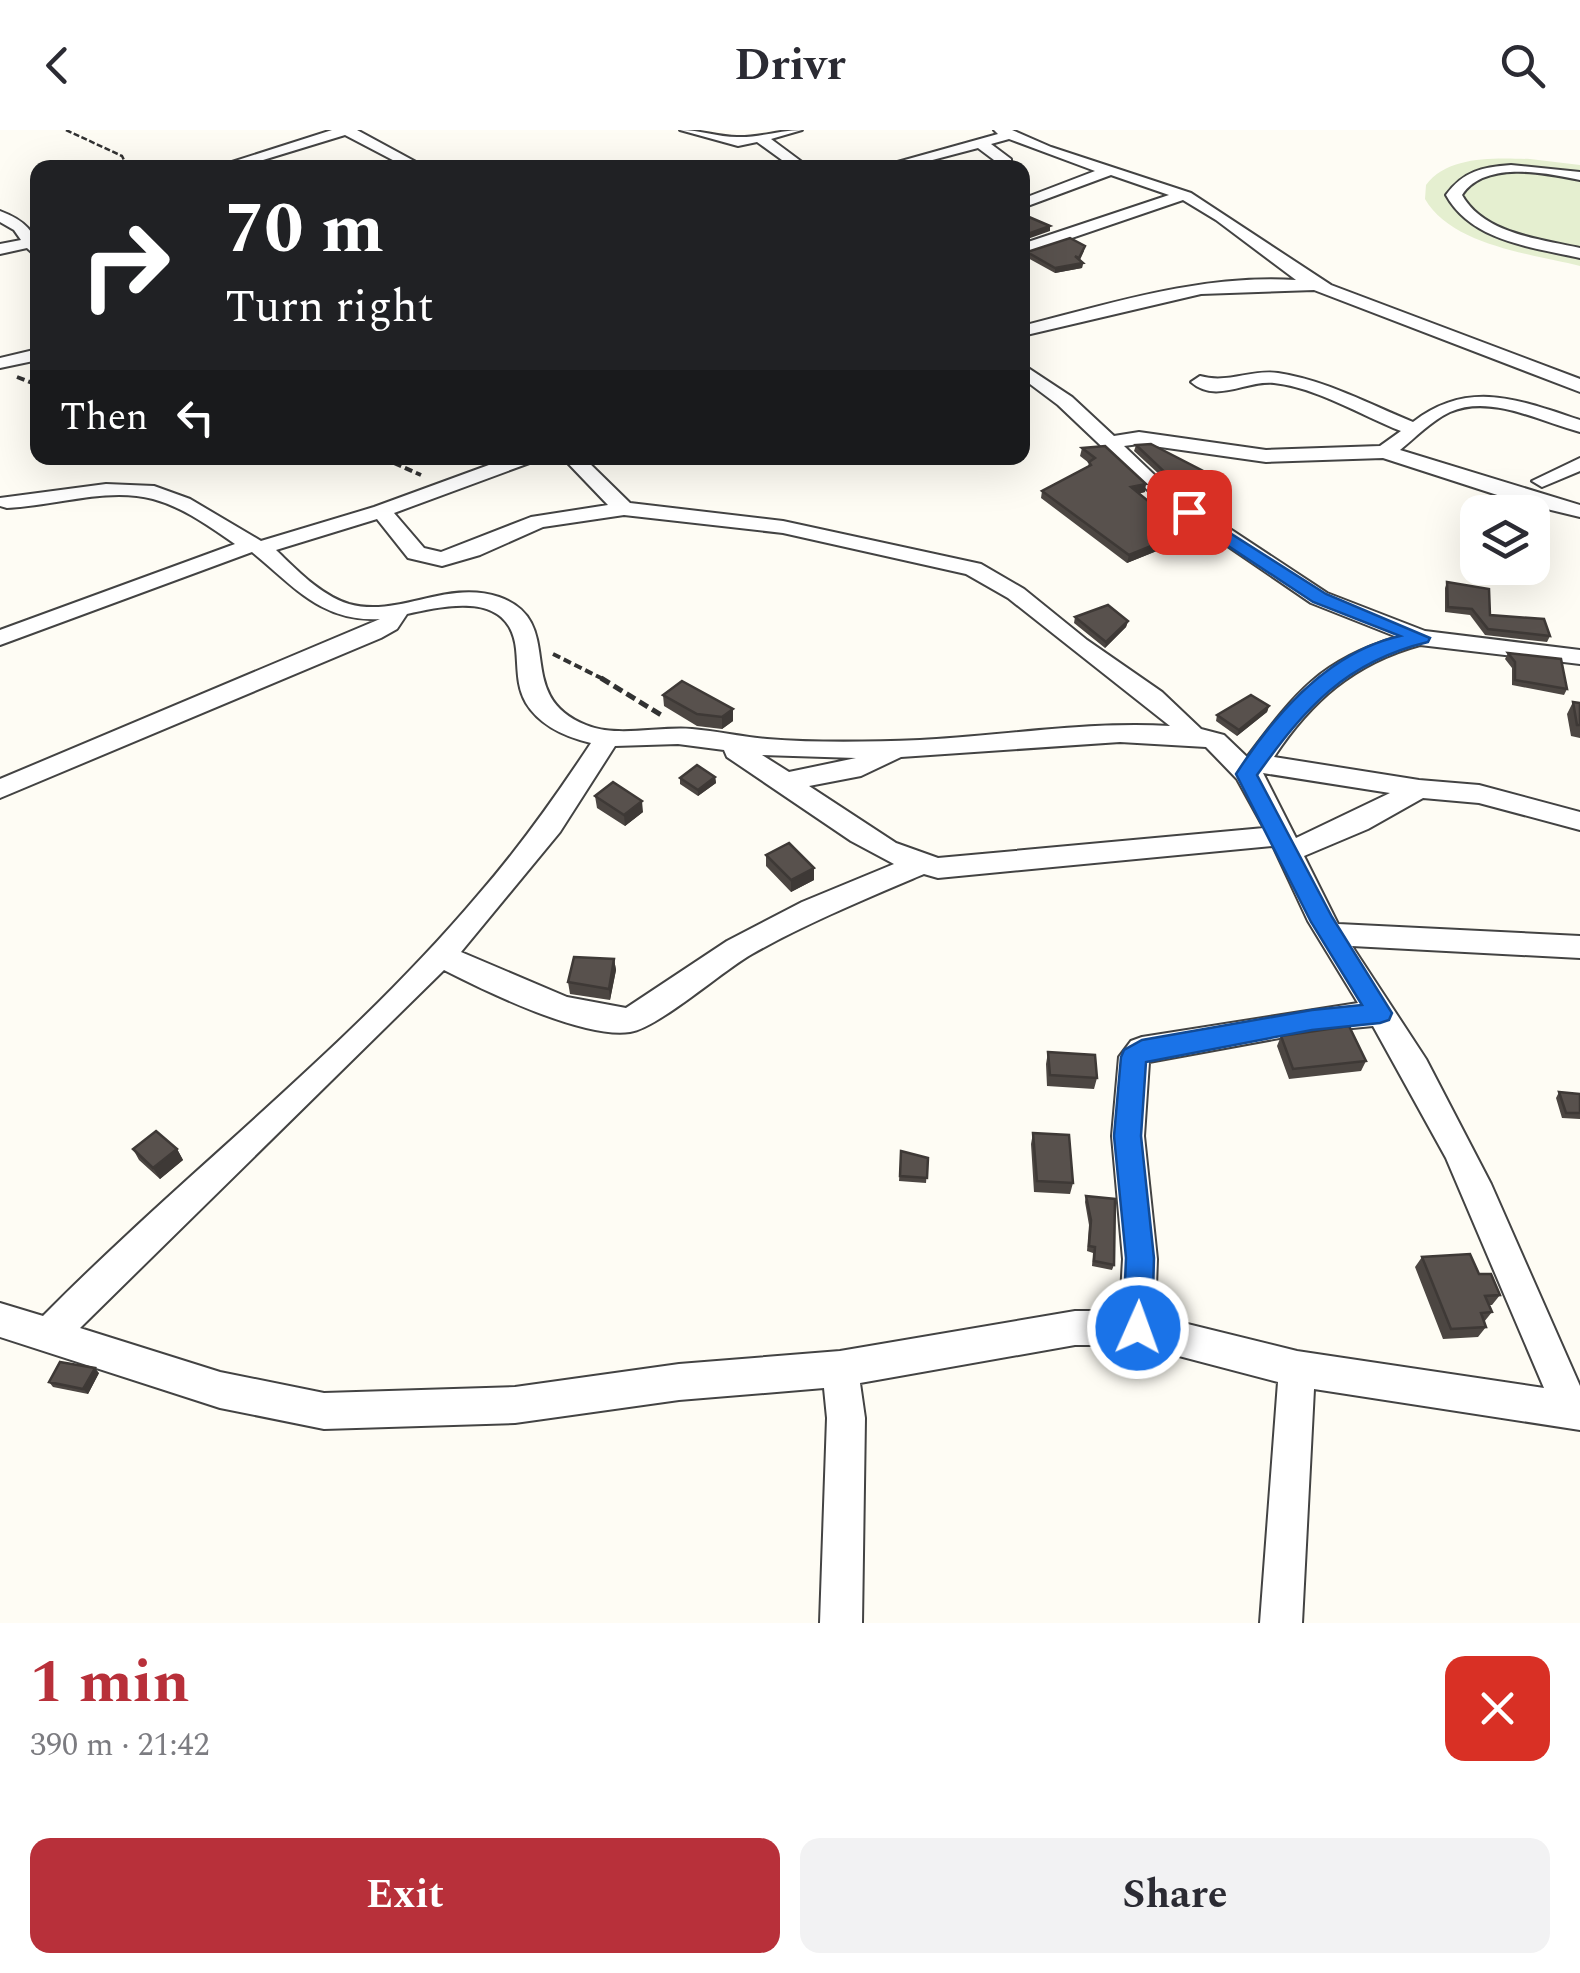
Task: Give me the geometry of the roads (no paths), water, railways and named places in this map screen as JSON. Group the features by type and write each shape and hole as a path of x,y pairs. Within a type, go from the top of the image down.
{"street":[{"path":"247,160 346,130 404,160"},
{"path":"687,130 724,141 762,139 795,130"},
{"path":"913,160 1006,132 1183,195 1323,288 1484,346 1580,386"},
{"path":"762,139 792,160"},
{"path":"981,142 1004,160"},
{"path":"1030,199 1112,168"},
{"path":"1580,176 1535,169 1493,171 1464,180 1454,195 1464,212 1482,224 1580,253"},
{"path":"1030,247 1183,195"},
{"path":"0,216 28,241"},
{"path":"0,249 28,241"},
{"path":"1030,329 1199,290 1278,284 1323,288"},
{"path":"0,364 30,356"},
{"path":"1030,376 1161,492 1319,598 1421,638 1580,657"},
{"path":"1200,382 1229,388 1274,378 1416,430"},
{"path":"1385,452 1443,408 1471,402 1512,404 1580,426"},
{"path":"1110,444 1139,438 1266,456 1385,452 1516,495 1580,510"},
{"path":"1542,480 1580,464"},
{"path":"0,638 256,547 381,511 506,465"},
{"path":"580,465 624,509"},
{"path":"6,502 142,490 174,500 256,547 333,606 365,614 468,597 494,603 515,616 524,628 529,692 543,713 576,731 607,739 708,740 771,748 898,749 1048,739 1193,736 1213,740 1252,769 1479,794 1580,821"},
{"path":"381,511 416,553 442,558 472,550 538,522 624,509 783,527 973,569 1002,581 1081,646 1127,674 1174,712 1193,736"},
{"path":"0,790 374,633 400,610"},
{"path":"1252,769 1291,713 1338,672 1388,645 1421,638"},
{"path":"47,1336 106,1274 359,1038 442,955 570,803 607,739"},
{"path":"708,740 788,781 898,856 938,868 1283,844 1359,822 1419,789"},
{"path":"788,781 852,770 898,749"},
{"path":"1252,769 1283,844 1330,934 1415,1068 1490,1212 1576,1411"},
{"path":"442,955 486,980 613,1023 631,1020 736,949 812,909 918,865"},
{"path":"1330,934 1580,947"},
{"path":"1138,1328 1140,1258 1128,1136 1134,1057 1142,1050 1312,1020 1380,1013"},
{"path":"0,1320 220,1390 324,1411 515,1406 679,1382 840,1369 1076,1328 1138,1328 1296,1368 1576,1411"},
{"path":"1281,1623 1296,1368"},
{"path":"840,1369 846,1418 842,1623"}]}
